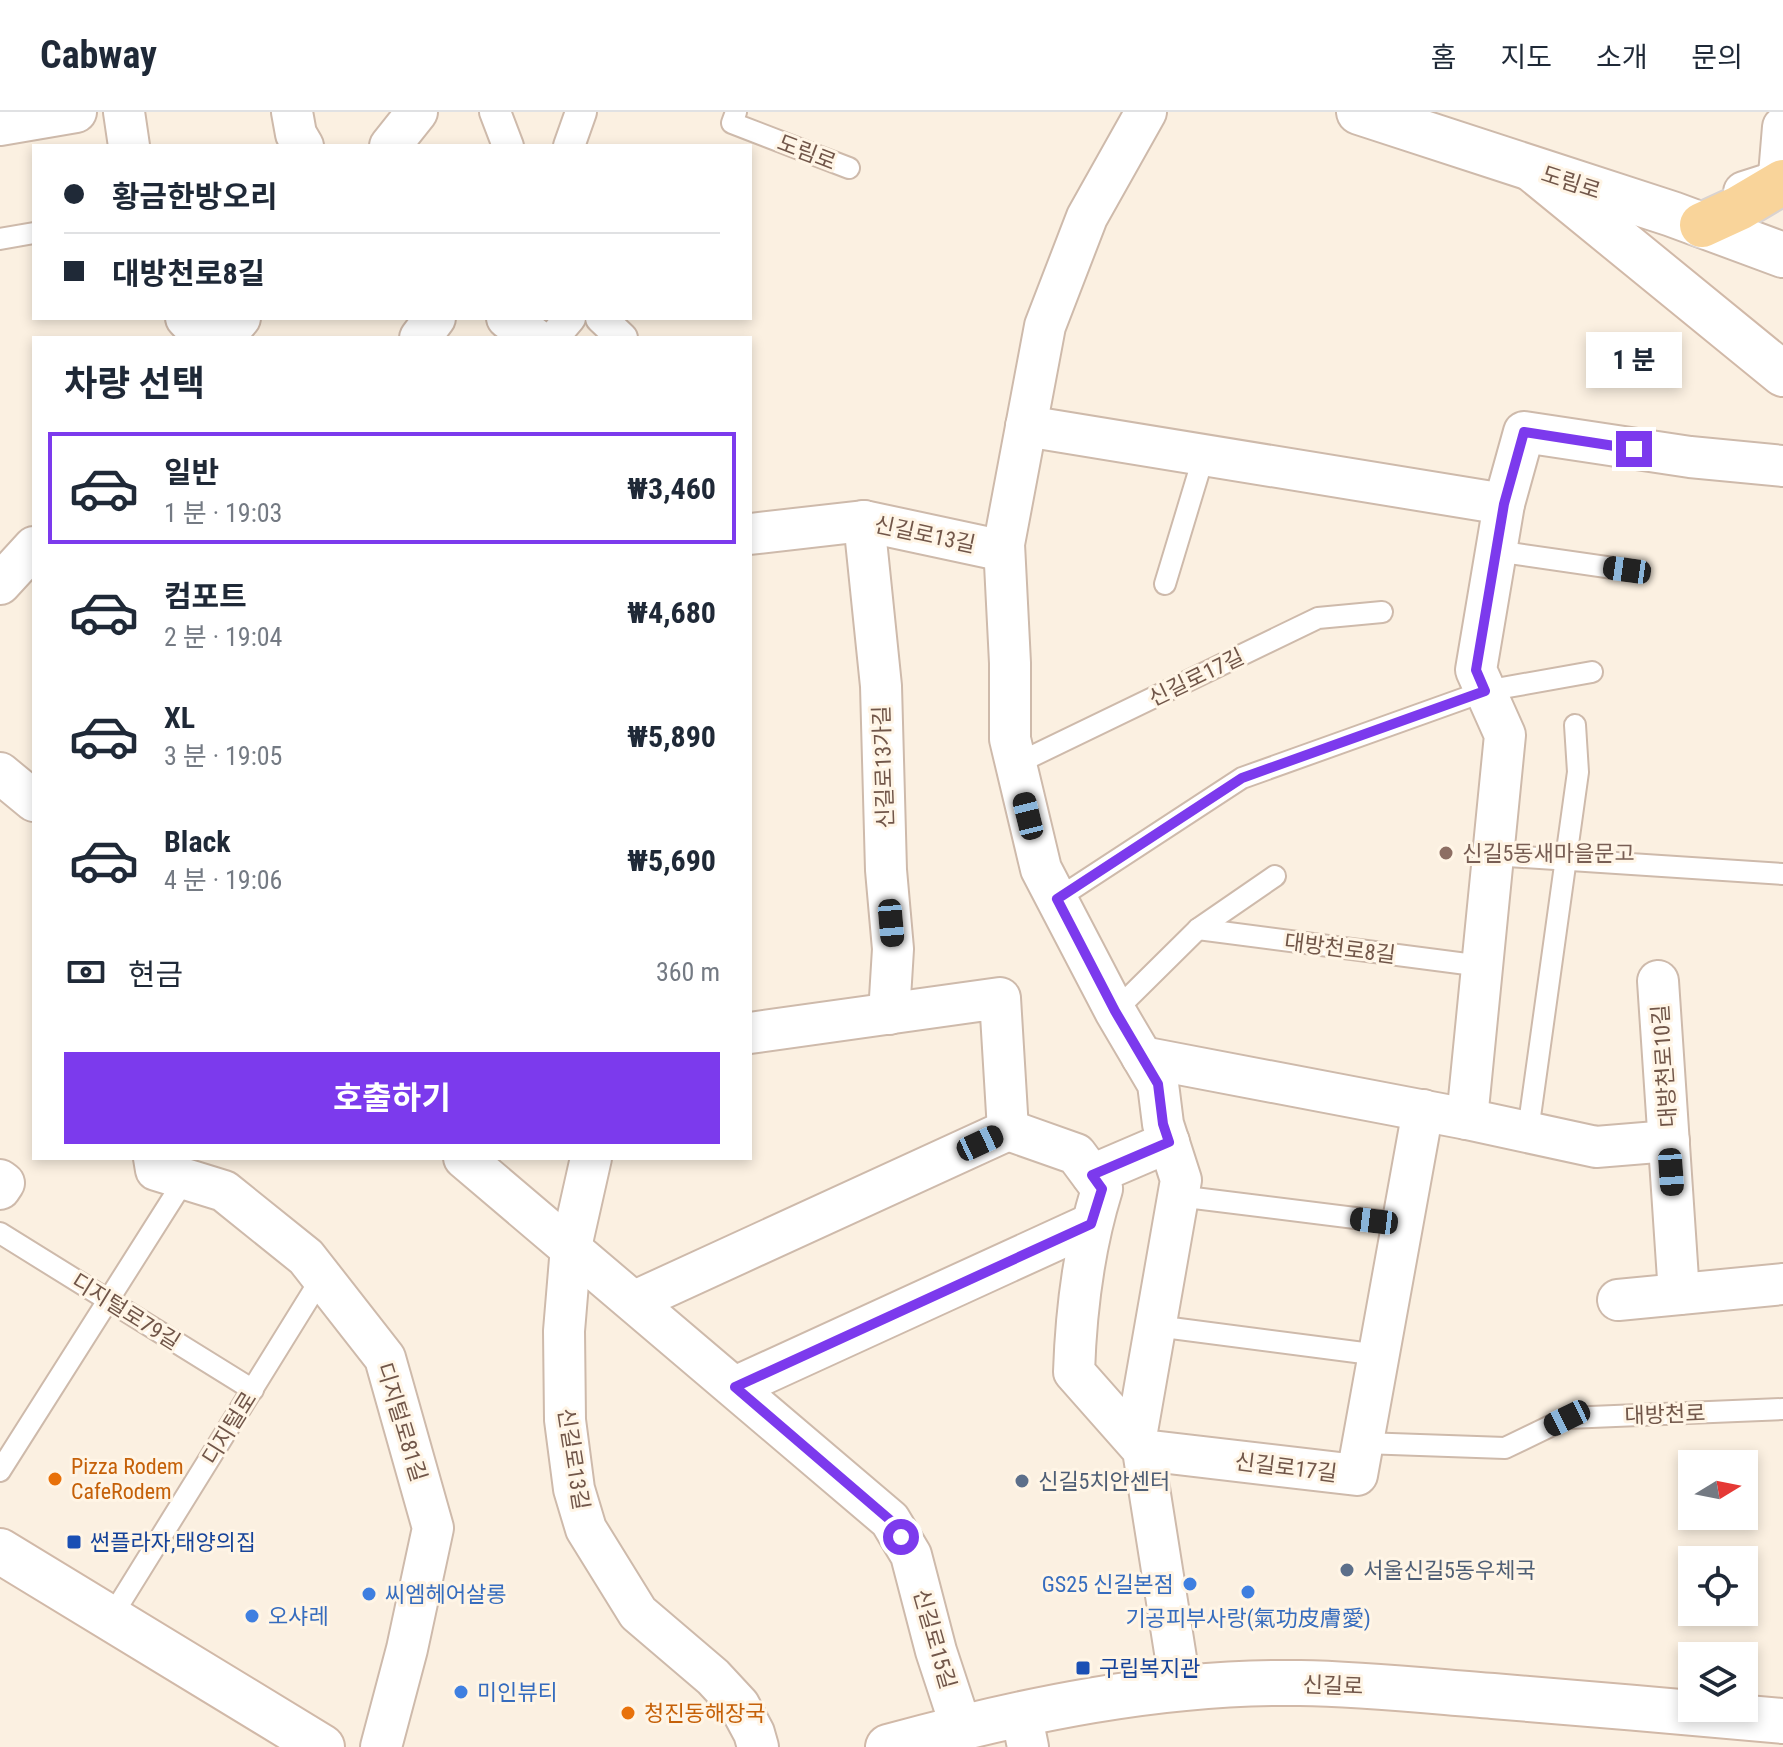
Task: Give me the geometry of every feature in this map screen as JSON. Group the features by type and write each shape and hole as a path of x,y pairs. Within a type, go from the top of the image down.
{"main road":[{"name":"도림로","path":"1359,112 1687,220 1783,255"},
{"path":"1532,169 1783,374"},
{"path":"1687,220 1739,208 1783,182"},
{"path":"0,1551 310,1742"},
{"name":"신길로","path":"888,1747 961,1727 1025,1730 1111,1697 1298,1683 1380,1687 1783,1721"}],"street":[{"path":"0,125 76,112"},
{"path":"124,112 129,144"},
{"path":"292,112 296,134 302,144"},
{"path":"392,144 417,112"},
{"path":"495,112 507,144"},
{"path":"570,144 581,112"},
{"path":"1146,112 1087,217 1045,326 1004,551 1010,663 1010,739 1041,869 1115,1011 1158,1084 1163,1124 1181,1180 1136,1437 1143,1450 1181,1690"},
{"path":"1687,220 1769,184 1779,175 1783,127"},
{"path":"188,320 203,336"},
{"path":"225,336 238,320"},
{"path":"510,320 531,336"},
{"path":"555,336 568,320"},
{"path":"603,320 620,336"},
{"path":"1026,426 1504,504"},
{"path":"1467,1119 1505,735 1476,670 1504,504 1524,432 1690,457 1783,466"},
{"name":"신길로13길","path":"752,534 864,521 1004,551"},
{"name":"신길로13가길","path":"864,521 881,686 886,870 893,949 889,1014"},
{"path":"0,584 32,549"},
{"name":"대방천로10길","path":"1658,981 1679,1294"},
{"path":"752,1033 1000,998 1008,1130"},
{"path":"1142,1057 1423,1110 1596,1147 1669,1141"},
{"name":"신길로17길","path":"1143,1450 1357,1475 1423,1110"},
{"path":"635,1301 1008,1130 1076,1154 1102,1189 1091,1224 1075,1334 1074,1372 1143,1450"},
{"path":"1092,1175 1169,1142"},
{"name":"신길로15길","path":"466,1160 890,1520 911,1555 936,1651 961,1727"},
{"name":"신길로13길","path":"591,1160 571,1247 564,1331 565,1420 574,1489 586,1529 638,1613 713,1677 739,1705 758,1747"},
{"name":"디지털로81길","path":"169,1168 224,1191 306,1257 385,1358 433,1528 407,1649 381,1747"},
{"path":"0,1180 4,1183 0,1189"},
{"path":"735,1387 1091,1224"},
{"path":"1618,1300 1783,1284"}],"lane":[{"name":"도림로","path":"736,112 732,123 849,168"},
{"path":"0,239 32,233"},
{"path":"1165,584 1204,455"},
{"path":"1496,551 1627,570"},
{"name":"신길로17길","path":"1016,764 1318,618 1382,612"},
{"path":"1057,899 1242,778 1485,691 1592,672"},
{"path":"1528,1131 1578,772 1575,725"},
{"path":"1493,855 1783,874"},
{"path":"1115,1011 1198,929 1275,876"},
{"name":"대방천로8길","path":"1198,929 1482,966"},
{"path":"0,1471 108,1300 169,1168"},
{"path":"1178,1196 1403,1224"},
{"name":"디지털로79길","path":"0,1233 253,1390"},
{"name":"디지털로","path":"110,1619 322,1277"},
{"path":"1156,1326 1379,1355"},
{"name":"대방천로","path":"1363,1443 1505,1448 1567,1418 1783,1409"}],"place":[{"name":"신길5동새마을문고","path":"1446,853"},
{"name":"Pizza Rodem CafeRodem","path":"55,1479"},
{"name":"신길5치안센터","path":"1022,1481"},
{"name":"썬플라자,태양의집","path":"74,1542"},
{"name":"서울신길5동우체국","path":"1347,1570"},
{"name":"GS25 신길본점","path":"1190,1584"},
{"name":"기공피부사랑(氣功皮膚愛)","path":"1248,1592"},
{"name":"씨엠헤어살롱","path":"369,1594"},
{"name":"오샤레","path":"252,1616"},
{"name":"구립복지관","path":"1083,1668"},
{"name":"미인뷰티","path":"461,1692"},
{"name":"청진동해장국","path":"628,1713"}],"route":[{"path":"901,1537 890,1520 735,1387 1091,1224 1102,1189 1092,1175 1169,1142 1163,1124 1158,1084 1115,1011 1057,899 1242,778 1485,691 1476,670 1504,504 1524,432 1634,449"}]}
